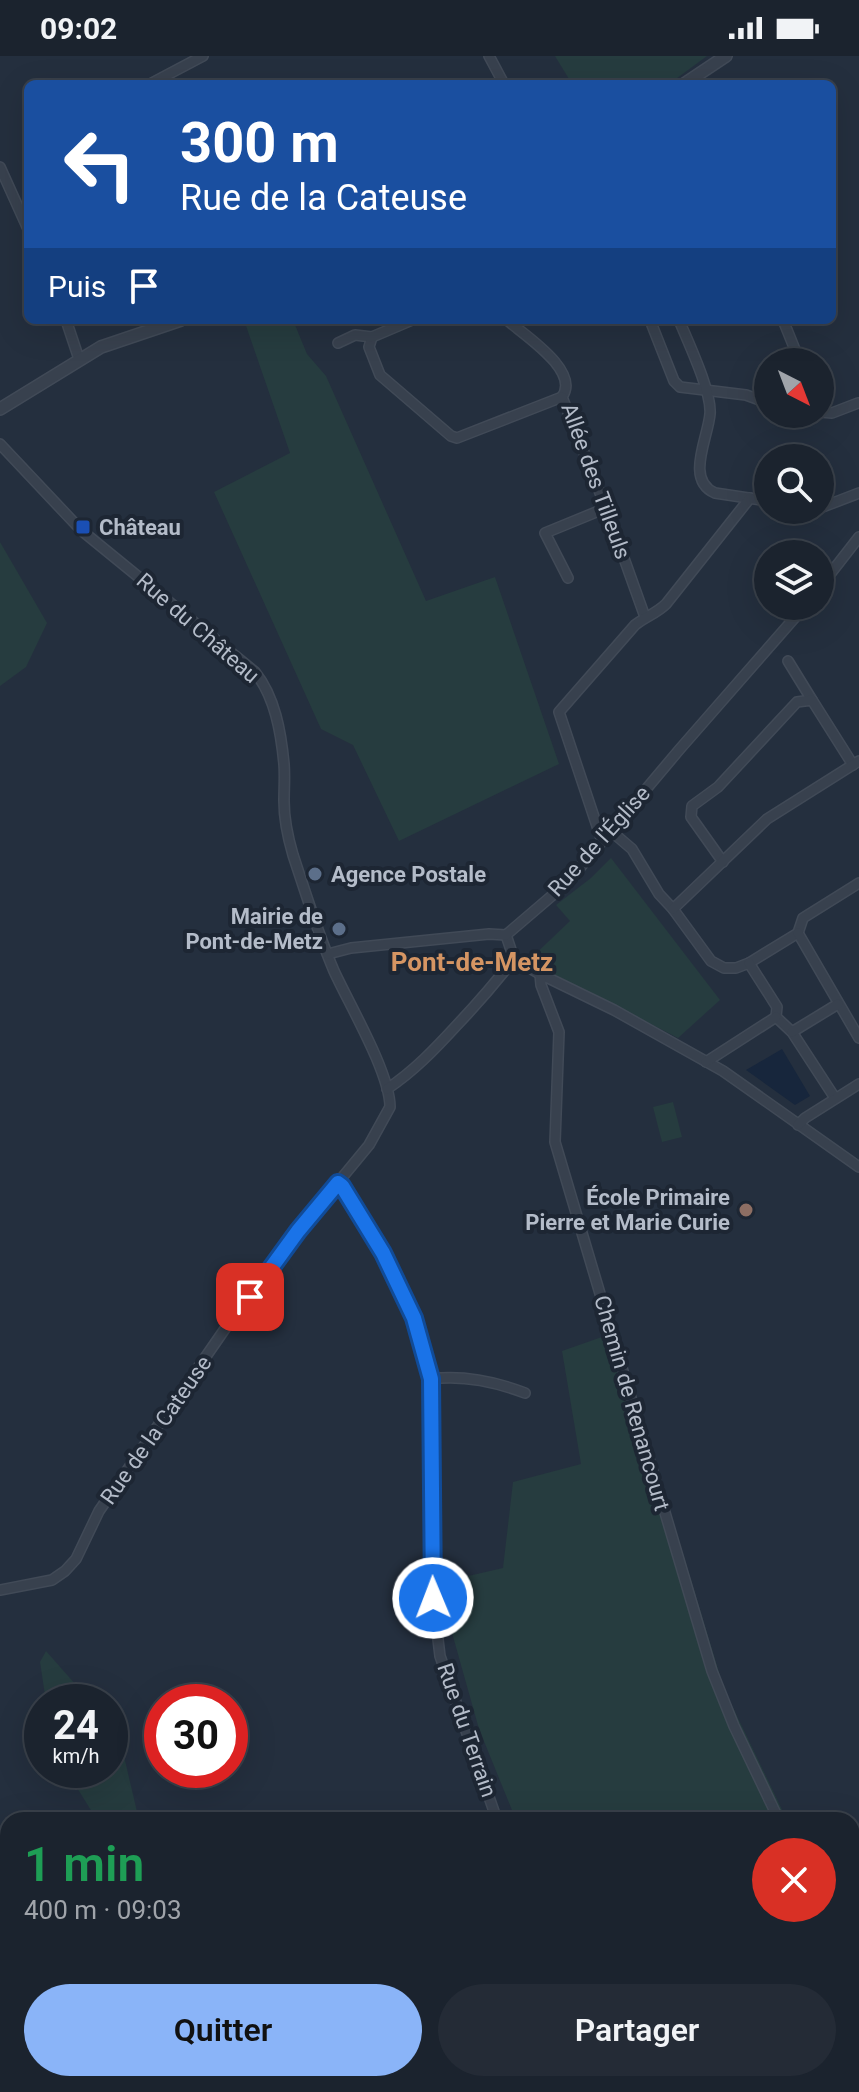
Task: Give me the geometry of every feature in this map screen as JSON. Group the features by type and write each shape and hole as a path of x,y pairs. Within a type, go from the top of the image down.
{"street":[{"path":"158,80 203,56"},
{"path":"489,56 502,80"},
{"path":"690,80 726,56"},
{"path":"0,167 24,220"},
{"path":"67,324 79,359"},
{"path":"0,409 79,359 113,342 164,324"},
{"path":"338,343 355,335 372,337 403,324"},
{"name":"Allée des Tilleuls","path":"512,324 558,364 567,385 562,397 645,617"},
{"path":"652,324 678,385 684,389 754,398"},
{"path":"681,324 706,391 710,415 699,469 700,479 715,493 754,499"},
{"path":"785,324 794,348"},
{"path":"372,337 369,347 380,375 457,438 562,397"},
{"path":"834,412 858,403"},
{"name":"Rue du Château","path":"0,444 81,530 255,672 263,682 279,731 284,765 284,803 292,852 328,954 387,1089"},
{"path":"834,503 859,493"},
{"path":"602,841 559,712 628,633 645,617 666,604 750,498"},
{"path":"568,578 545,533 606,508"},
{"path":"834,569 859,537"},
{"name":"Rue de l'Église","path":"506,935 568,882 793,620"},
{"path":"673,909 767,819 856,763 788,661"},
{"path":"723,862 691,817 692,806 718,787 797,702 812,700"},
{"path":"611,831 632,849 659,894 711,961 724,968 749,963 798,933 803,918 859,883"},
{"path":"798,933 859,1038"},
{"path":"328,954 351,948 489,934 506,935 514,959 723,1071 859,1167"},
{"path":"387,1089 412,1071 447,1036 514,959"},
{"path":"749,963 777,1007 776,1017"},
{"name":"Chemin de Renancourt","path":"540,974 541,985 559,1032 555,1142 712,1671 734,1726 775,1812"},
{"path":"792,1032 838,1004"},
{"path":"776,1017 792,1032 835,1098"},
{"path":"706,1062 776,1017"},
{"path":"798,1125 859,1084"},
{"name":"Rue de la Cateuse","path":"0,1590 52,1580 65,1571 83,1547 99,1511 238,1310 369,1145 390,1107 387,1089"},
{"name":"Rue du Terrain","path":"338,1183 383,1253 414,1318 431,1379 433,1598 440,1656 494,1812"},
{"path":"431,1379 478,1381 504,1385 525,1393"}],"green space":[{"path":"555,56 707,56 674,80 570,80"},
{"path":"245,324 295,324 307,354 326,376 426,601 495,577 559,764 399,841 353,745 321,729 214,492 290,453"},
{"path":"0,542 47,623 26,667 0,686"},
{"path":"611,858 720,1000 678,1038 528,961 570,921 556,905"},
{"path":"673,1102 682,1137 662,1142 653,1107"},
{"path":"616,1332 724,1689 783,1812 513,1812 479,1729 438,1583 503,1568 513,1482 581,1464 562,1351"},
{"path":"46,1651 75,1684 43,1684 40,1662"},
{"path":"128,1773 137,1812 92,1812 77,1788 128,1788"}],"water":[{"path":"782,1049 810,1096 795,1105 746,1070"}],"place":[{"name":"Château","path":"83,527"},
{"name":"Agence Postale","path":"315,874"},
{"name":"Mairie de Pont-de-Metz","path":"339,929"},
{"name":"École Primaire Pierre et Marie Curie","path":"746,1210"}],"district":[{"name":"Pont-de-Metz","path":"472,962"}],"route":[{"path":"250,1297 298,1231 338,1183 342,1186 383,1253 414,1318 431,1379 433,1598"}]}
